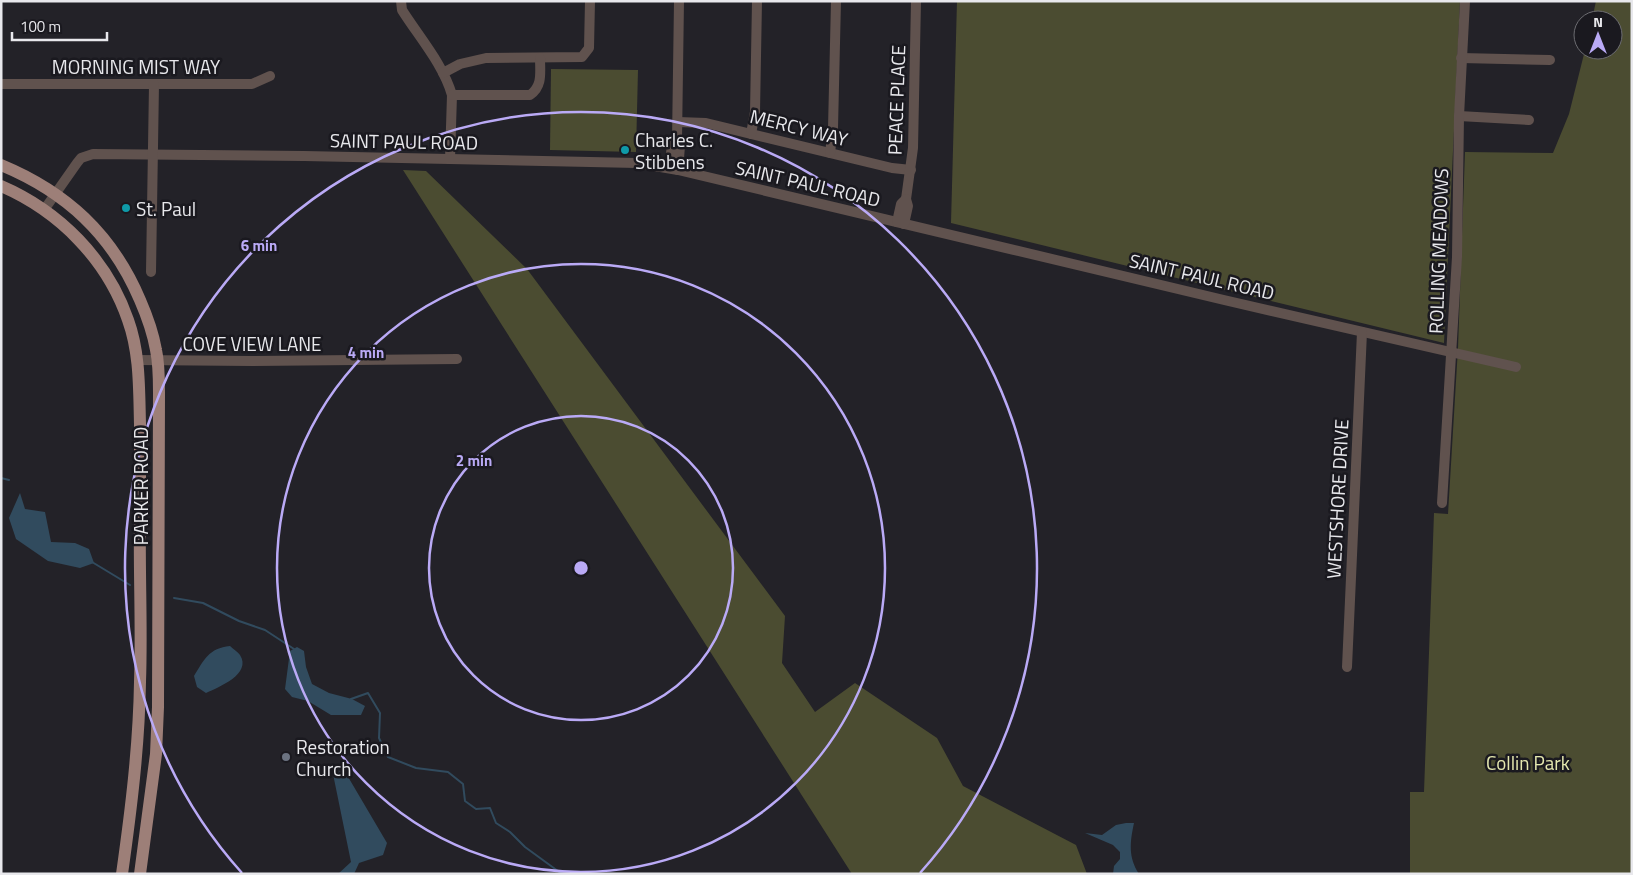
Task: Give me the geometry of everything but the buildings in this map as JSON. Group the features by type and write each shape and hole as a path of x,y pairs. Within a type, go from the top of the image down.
{"main road":[{"name":"PARKER ROAD","path":"1,165 55,193 86,219 109,244 122,263 148,319 158,360 158,722 156,754 140,874"},
{"name":"PARKER ROAD","path":"1,186 44,210 70,230 88,250 107,277 128,319 135,344 140,394 140,681 135,772 122,874"}],"street":[{"path":"401,1 402,10 443,73 452,95 450,159"},
{"path":"443,73 474,59 578,58 585,55 590,44 590,1"},
{"path":"673,169 672,146 677,140 678,122 680,1"},
{"path":"751,134 756,112 757,1"},
{"path":"830,153 833,128 836,1"},
{"name":"PEACE PLACE","path":"901,223 901,204 906,199 913,145 916,1"},
{"name":"ROLLING MEADOWS","path":"1442,503 1450,352 1454,327 1459,116 1465,1"},
{"path":"452,95 530,95 538,88 540,82 540,58"},
{"path":"1462,58 1550,60"},
{"name":"MORNING MIST WAY","path":"1,84 252,84 270,76"},
{"path":"151,272 154,84"},
{"path":"1459,116 1529,120"},
{"name":"MERCY WAY","path":"678,122 706,123 892,168 911,170"},
{"name":"SAINT PAUL ROAD","path":"44,210 77,163 87,155 154,154 626,162 673,169 1516,367"},
{"name":"WESTSHORE DRIVE","path":"1347,667 1362,332"},
{"name":"COVE VIEW LANE","path":"137,360 251,362 457,359"}],"green space":[{"path":"957,1 1460,1 1444,343 951,223"},
{"name":"Collin Park","path":"1596,1 1632,1 1632,874 1410,874 1410,792 1424,792 1434,513 1448,514 1458,348 1465,152 1553,153 1569,114 1582,60 1623,60 1623,10 1594,10"},
{"path":"551,69 638,70 636,152 550,150"},
{"path":"403,170 426,171 527,269 785,616 782,663 815,712 855,683 937,738 963,786 1076,845 1087,874 852,874"}],"water":[{"path":"20,493 25,509 45,512 51,542 75,543 89,549 94,563 80,568 48,561 16,539 9,518"},
{"path":"230,646 240,655 243,662 242,668 232,679 206,693 197,687 194,676 204,660 212,652"},
{"path":"297,647 304,651 306,667 312,684 329,693 352,699 365,706 361,715 331,715 308,701 292,697 285,689 290,651"},
{"path":"344,770 387,843 383,855 359,863 354,874 338,874 351,862 333,774"},
{"path":"1134,823 1131,849 1133,862 1139,874 1113,874 1114,866 1120,859 1120,852 1113,845 1085,833 1102,835 1116,825"}],"waterway":[{"path":"1,478 9,480"},
{"path":"92,562 130,585"},
{"path":"174,598 203,603 239,621 265,630 294,649"},
{"path":"351,699 368,693 380,713 379,738 388,757 416,768 448,772 463,784 465,801 476,809 490,808 496,823 562,874"}],"place":[{"name":"Charles C. Stibbens","path":"625,150"},
{"name":"St. Paul","path":"126,208"},
{"name":"Restoration Church","path":"286,757"}]}
